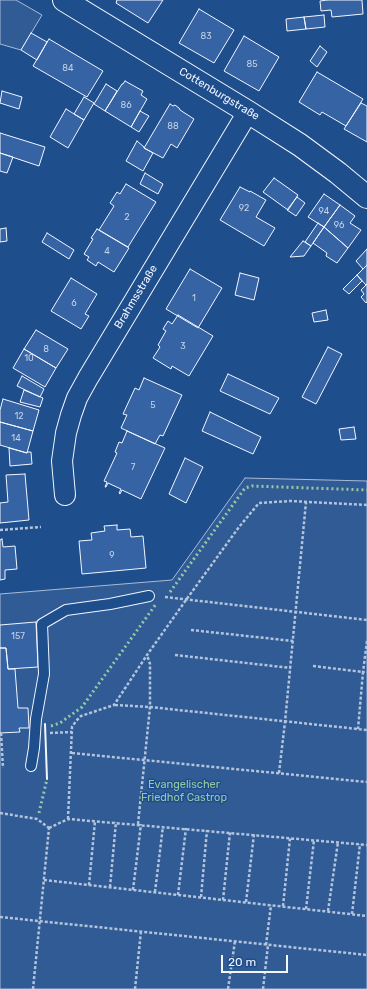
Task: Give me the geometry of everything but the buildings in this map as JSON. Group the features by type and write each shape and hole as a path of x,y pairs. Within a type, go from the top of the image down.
{"street":[{"name":"Cottenburgstraße","path":"64,0 300,145 338,172 367,197"},
{"name":"Brahmsstraße","path":"65,495 62,461 66,433 78,398 91,372 248,112"}],"lane":[{"path":"31,766 36,719 44,674 42,624 66,610 110,604 149,596"}],"path":[{"path":"114,705 186,600 239,527 259,503 290,501 367,505"},
{"path":"279,773 291,668 306,502"},
{"path":"0,530 42,526"},
{"path":"149,596 160,596 367,620"},
{"path":"191,630 293,641"},
{"path":"358,729 365,672 366,641"},
{"path":"133,890 150,707 150,664 147,655"},
{"path":"175,655 291,668"},
{"path":"313,666 365,672"},
{"path":"68,819 72,727 81,716 114,705 150,707 367,730"},
{"path":"1,733 3,768"},
{"path":"72,753 367,782"},
{"path":"0,813 37,819 49,828"},
{"path":"49,828 68,819 367,844"},
{"path":"89,885 95,821"},
{"path":"110,887 116,822"},
{"path":"155,892 163,826"},
{"path":"33,989 49,828"},
{"path":"178,895 186,828"},
{"path":"201,897 207,830"},
{"path":"223,900 230,832"},
{"path":"246,902 254,834"},
{"path":"283,906 290,838"},
{"path":"306,909 314,840"},
{"path":"328,912 338,842"},
{"path":"352,914 360,844"},
{"path":"44,880 367,916"},
{"path":"263,989 271,905"},
{"path":"0,917 367,955"},
{"path":"135,989 141,932"},
{"path":"228,989 235,942"}],"shaded area":[{"path":"0,0 16,0 42,15 21,50 0,44"},
{"name":"Evangelischer Friedhof Castrop","path":"245,478 367,481 367,989 0,989 0,594 172,580"}],"hedge":[{"path":"170,592 245,488 252,486 367,490"},
{"path":"51,726 60,723 82,707 156,604"},
{"path":"39,813 47,779"}],"wall":[{"path":"45,724 47,779"}]}
